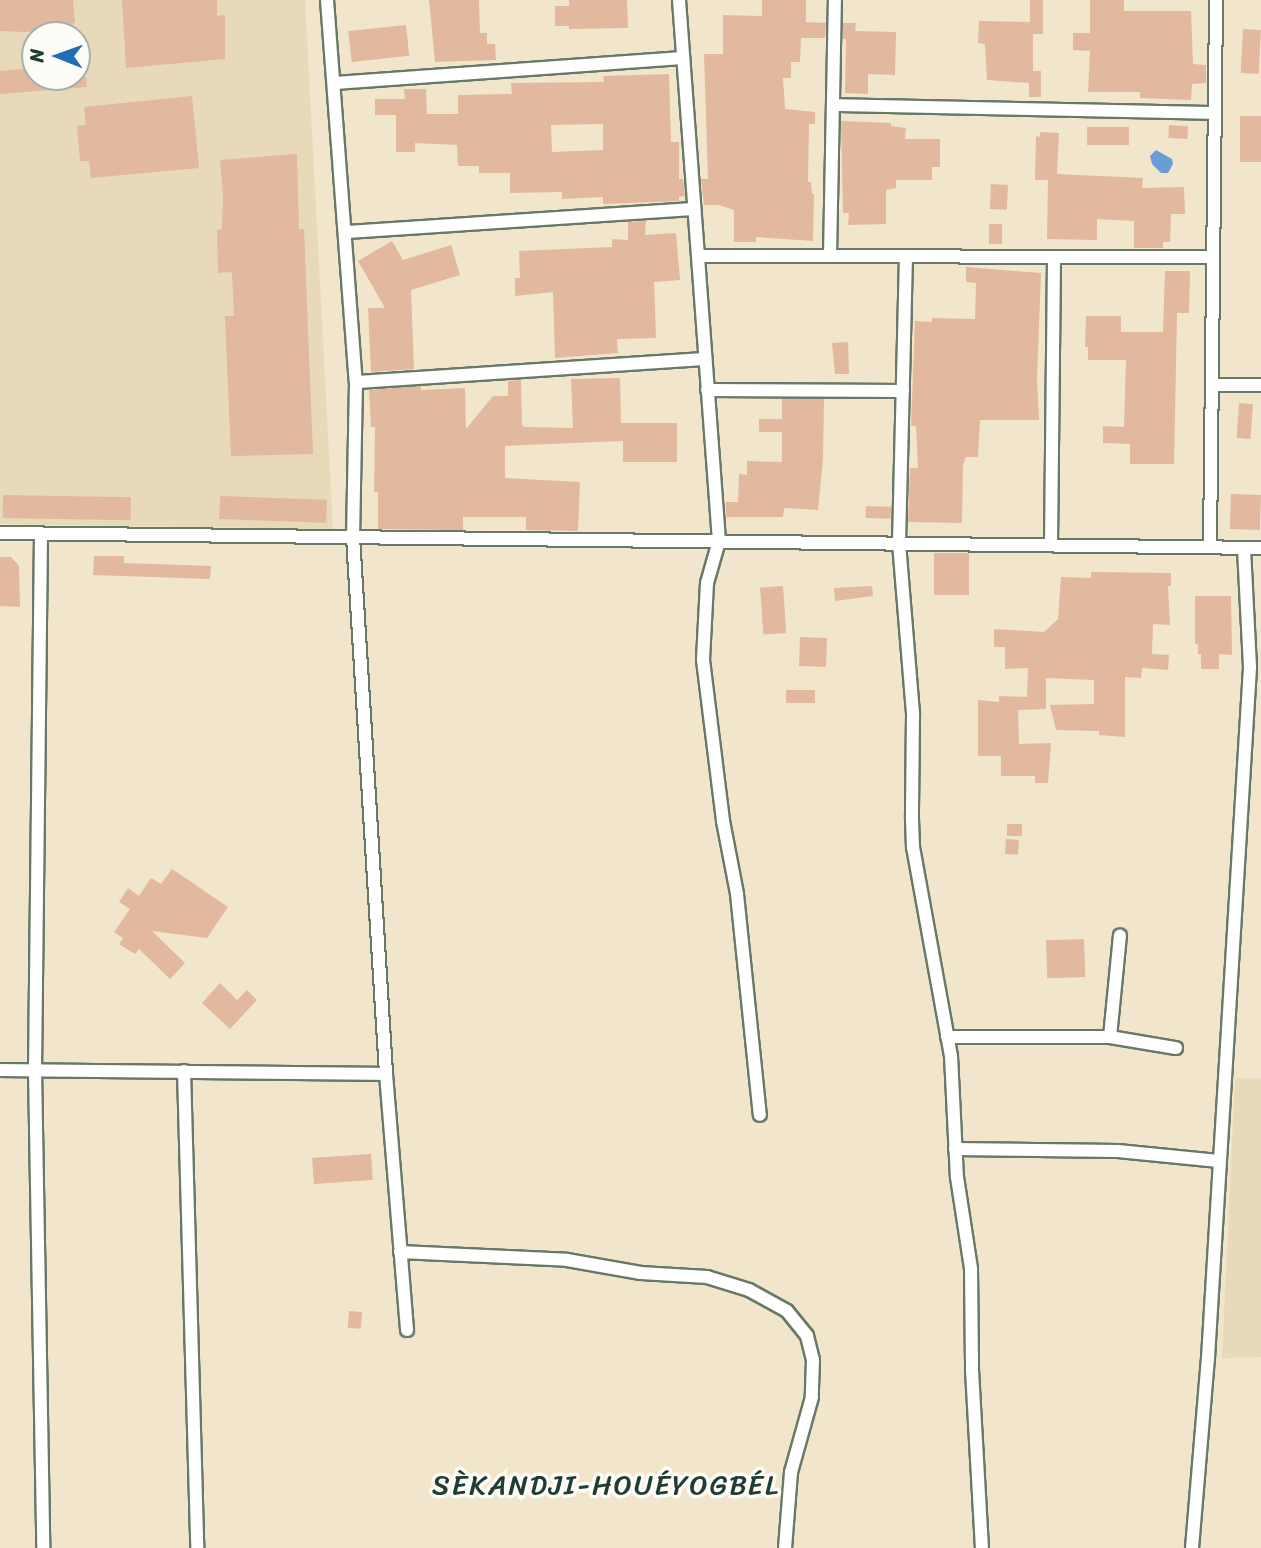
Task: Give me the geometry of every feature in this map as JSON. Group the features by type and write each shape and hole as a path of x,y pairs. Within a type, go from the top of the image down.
{"street":[{"path":"327,0 356,382 352,537 386,1074 407,1331"},
{"path":"679,0 719,541 707,583 703,660 723,821 737,894 760,1115"},
{"path":"830,256 835,0"},
{"path":"1210,547 1216,0"},
{"path":"334,83 683,58"},
{"path":"833,105 1215,113"},
{"path":"346,232 694,209"},
{"path":"698,256 1213,257"},
{"path":"906,257 899,543 913,715 913,847 947,1037 955,1149 971,1269 972,1370 982,1548"},
{"path":"1051,545 1054,257"},
{"path":"356,382 705,359"},
{"path":"1213,385 1261,385"},
{"path":"707,390 903,391"},
{"path":"0,533 1261,548"},
{"path":"41,534 36,1070 43,1548"},
{"path":"1192,1548 1208,1359 1250,667 1244,548"},
{"path":"1110,1037 1120,935"},
{"path":"947,1037 1110,1037 1176,1048"},
{"path":"0,1070 386,1074"},
{"path":"184,1071 197,1548"},
{"path":"955,1149 1118,1151 1219,1161"},
{"path":"400,1252 567,1260 641,1273 706,1277 749,1290 787,1311 807,1336 813,1360 810,1409 791,1472 785,1548"}],"shaded area":[{"path":"0,0 305,0 333,529 0,524"},
{"path":"1261,1078 1261,1357 1222,1358 1235,1079"}],"water":[{"path":"1156,150 1172,159 1173,164 1168,173 1161,173 1152,164 1150,156"}],"building":[{"path":"0,0 73,0 75,21 21,21 21,32 0,31"},
{"path":"122,0 217,0 217,16 225,15 225,59 126,68"},
{"path":"429,0 479,0 480,33 487,33 487,44 495,44 496,60 435,62"},
{"path":"569,0 627,0 628,28 569,29 569,26 555,26 555,6 569,6"},
{"path":"762,0 806,0 806,22 826,23 825,38 801,38 800,62 791,62 791,78 783,78 785,109 815,112 815,124 809,124 808,182 811,182 814,194 813,241 756,237 756,242 734,242 734,210 719,205 704,205 701,179 708,179 704,54 723,54 723,15 762,16"},
{"path":"1030,0 1043,0 1043,34 1033,34 1033,71 1041,71 1041,97 1029,97 1029,83 987,80 985,44 978,43 979,21 1030,22"},
{"path":"1090,0 1124,0 1124,11 1191,11 1193,64 1206,65 1206,83 1192,84 1191,100 1140,98 1140,92 1088,92 1090,51 1073,50 1073,33 1090,33"},
{"path":"843,23 856,23 855,31 896,32 895,75 868,74 868,94 845,93 846,39 843,39"},
{"path":"406,25 409,56 352,62 348,31"},
{"path":"1243,29 1261,30 1259,74 1241,73"},
{"path":"21,69 21,91 37,91 0,94 0,71"},
{"path":"669,74 671,142 679,142 679,179 683,179 685,196 679,197 679,201 603,204 603,197 562,199 562,192 510,193 510,173 479,173 479,166 458,166 457,145 415,143 415,152 396,152 396,115 375,115 375,99 405,99 404,89 426,89 427,114 458,114 458,95 512,94 511,83 604,82 603,76","holes":["603,124 603,150 552,152 551,125"]},
{"path":"192,96 199,168 91,178 89,161 80,161 77,126 86,125 84,107"},
{"path":"1240,116 1261,116 1261,162 1240,162"},
{"path":"841,121 891,123 891,126 906,128 905,139 940,139 940,167 932,167 932,180 896,180 896,188 886,190 886,224 848,225 849,213 843,213"},
{"path":"1169,125 1188,126 1187,139 1168,138"},
{"path":"1087,127 1129,127 1129,145 1087,145"},
{"path":"1040,132 1059,133 1057,174 1143,178 1142,188 1184,187 1185,214 1171,214 1170,242 1163,242 1163,248 1134,248 1134,221 1097,219 1097,240 1047,239 1048,180 1035,180 1036,136 1040,137"},
{"path":"297,154 299,229 304,229 313,454 231,456 225,316 234,316 232,272 218,273 217,230 222,229 223,194 220,160"},
{"path":"991,184 1008,185 1007,210 990,209"},
{"path":"646,221 645,235 676,233 680,280 654,282 656,338 617,339 618,353 555,358 553,292 515,296 515,278 520,278 519,251 612,247 612,239 628,240 628,222"},
{"path":"989,224 1002,224 1002,244 989,244"},
{"path":"392,241 403,260 451,245 460,275 411,290 414,369 371,372 368,308 385,308 358,261"},
{"path":"966,267 1041,273 1037,378 1039,420 980,420 978,457 966,457 963,465 962,523 908,522 910,468 918,468 916,426 911,426 915,321 932,322 932,318 975,319 976,283 966,282"},
{"path":"1165,271 1190,271 1189,313 1177,313 1174,464 1130,464 1130,444 1103,443 1103,426 1124,427 1126,360 1088,360 1088,347 1085,347 1086,316 1121,316 1121,332 1163,332"},
{"path":"848,342 849,374 835,374 832,343"},
{"path":"620,378 621,423 677,423 677,462 623,462 623,441 505,446 505,478 580,482 578,531 526,530 526,517 463,517 463,530 378,529 378,492 374,492 375,427 371,427 369,390 421,386 421,390 465,388 466,429 493,396 508,396 508,381 521,380 524,427 573,428 571,379"},
{"path":"782,399 824,399 823,459 818,510 784,508 783,517 726,517 726,502 738,502 739,474 747,475 747,461 782,462 782,432 759,432 759,419 782,419"},
{"path":"1239,403 1253,404 1251,439 1237,438"},
{"path":"1231,494 1261,495 1260,530 1230,529"},
{"path":"3,495 131,497 131,520 3,518"},
{"path":"220,496 327,500 326,523 219,519"},
{"path":"866,506 891,507 891,519 866,518"},
{"path":"934,553 969,553 969,595 934,595"},
{"path":"94,556 124,556 124,563 211,566 210,579 93,575"},
{"path":"0,557 11,557 19,566 20,607 0,606"},
{"path":"1091,572 1171,573 1171,586 1168,586 1170,625 1153,624 1152,654 1169,655 1168,670 1142,668 1141,678 1125,677 1125,737 1099,735 1099,731 1056,730 1050,705 1094,704 1094,680 1046,678 1046,709 1018,710 1019,744 1051,743 1048,783 1035,783 1035,776 1001,776 1001,756 978,756 978,700 999,702 999,696 1027,697 1028,668 1005,669 1005,647 994,647 994,629 1044,632 1058,619 1061,577 1091,578"},
{"path":"783,586 786,633 763,634 760,588"},
{"path":"872,586 873,596 835,601 834,588"},
{"path":"1195,596 1231,596 1232,655 1219,654 1219,669 1201,669 1201,654 1198,654 1198,644 1195,644"},
{"path":"800,637 827,638 826,667 799,666"},
{"path":"786,690 815,690 815,703 786,703"},
{"path":"1007,824 1022,824 1022,836 1007,836"},
{"path":"1006,839 1019,840 1018,855 1005,854"},
{"path":"172,869 228,907 207,938 152,931 185,963 170,979 139,949 135,954 119,944 123,938 114,932 130,909 119,902 128,888 139,896 151,878 161,884"},
{"path":"1084,939 1085,977 1047,978 1046,940"},
{"path":"220,983 237,1000 247,990 257,1000 230,1029 202,1003"},
{"path":"371,1154 373,1180 314,1184 312,1158"},
{"path":"349,1311 362,1312 361,1329 348,1328"}],"district":[{"name":"SÈKANDJI-HOUÉYOGBÉL","path":"606,1485"}]}
